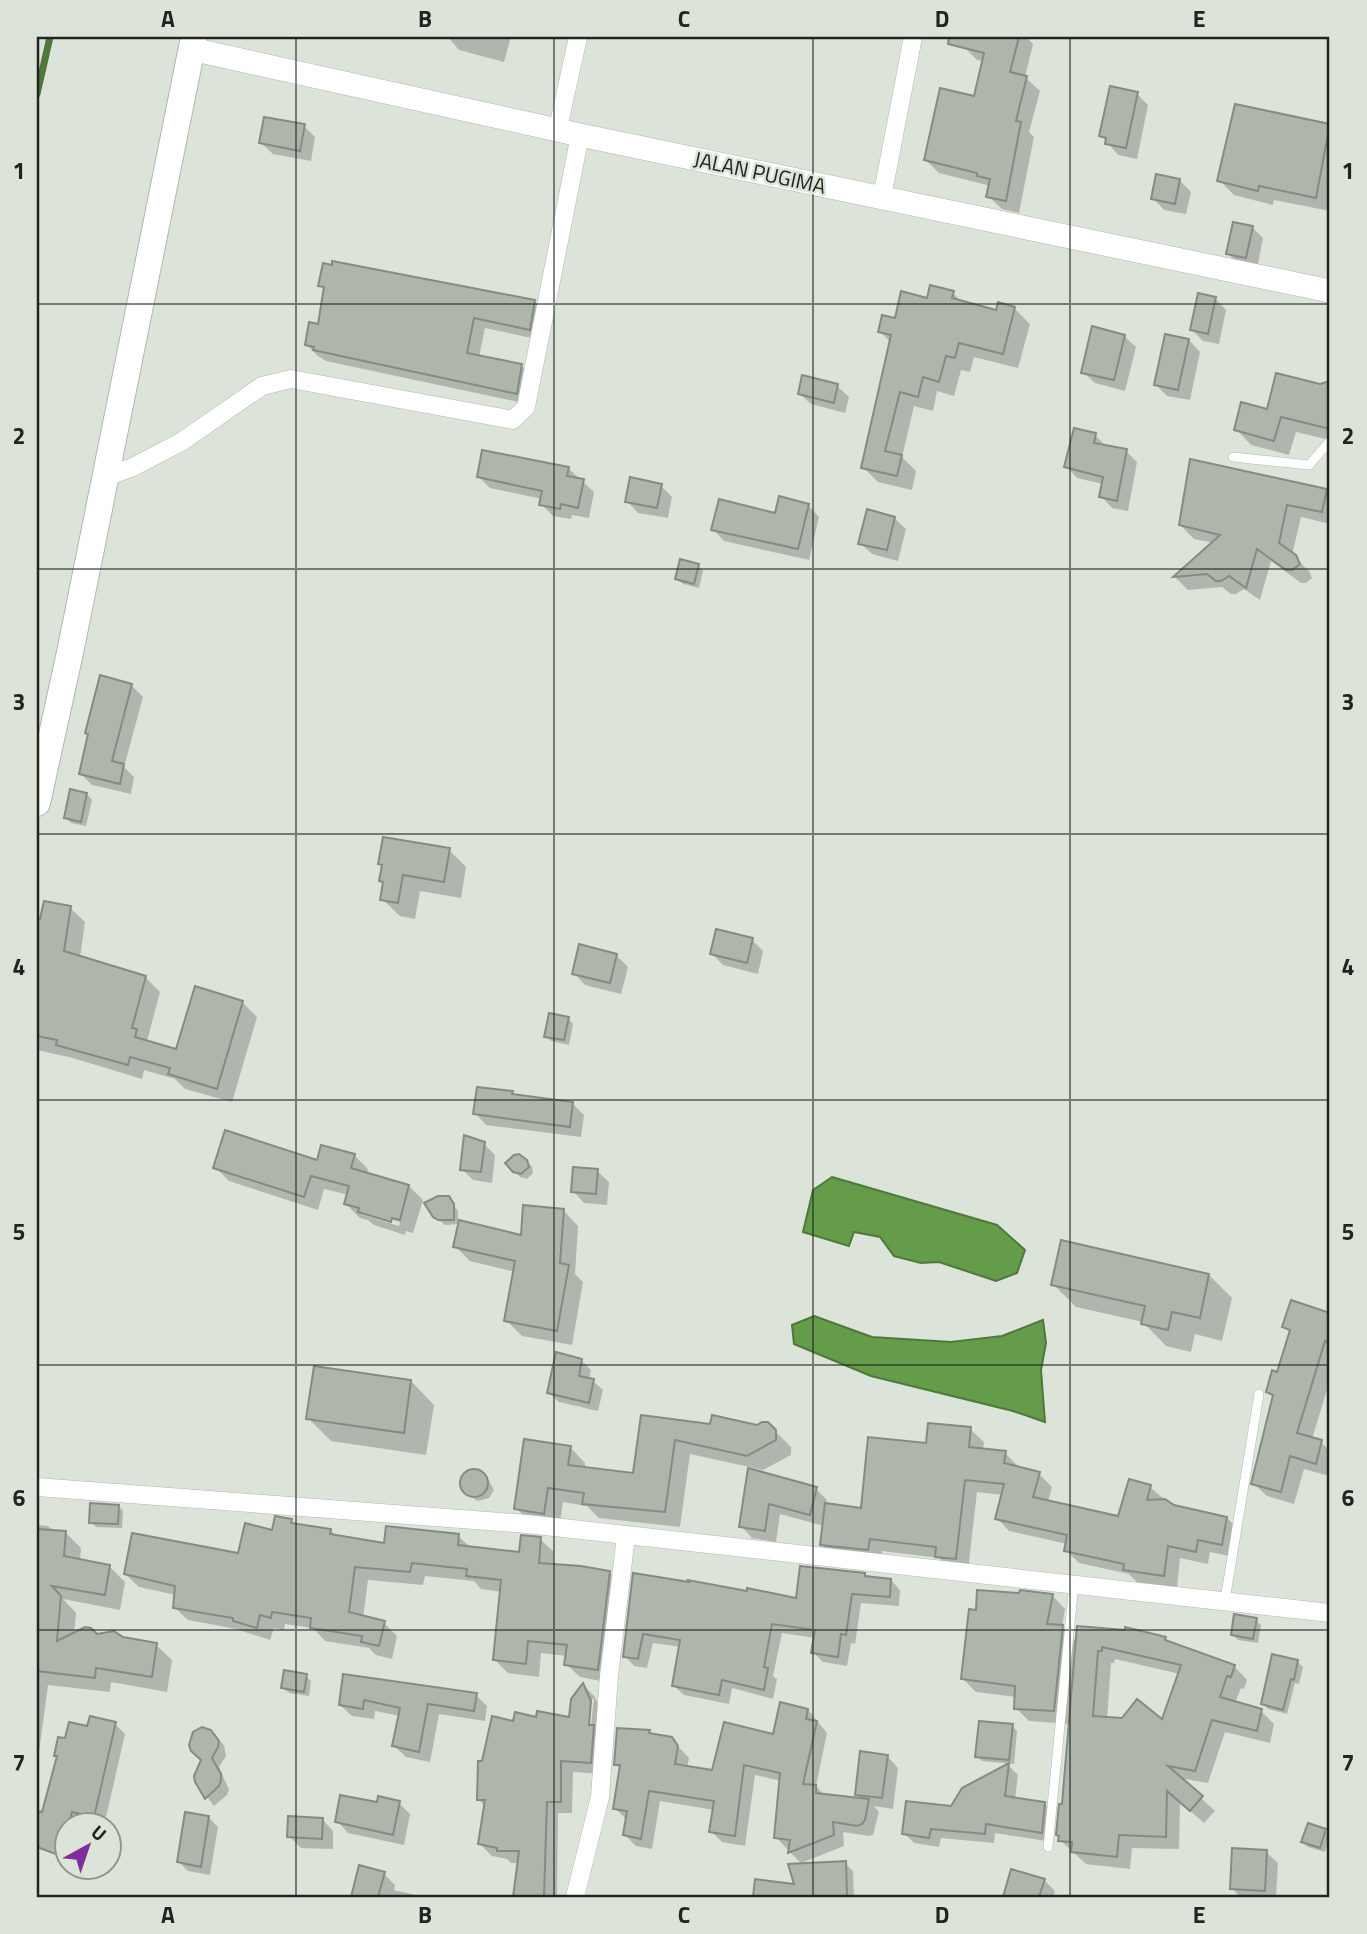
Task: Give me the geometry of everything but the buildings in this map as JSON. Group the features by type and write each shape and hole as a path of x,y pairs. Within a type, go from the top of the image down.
{"main road":[{"path":"37,803 192,43"}],"street":[{"path":"105,477 131,468 181,442 262,386 292,379 513,420 526,407 569,132 578,37"},
{"path":"882,197 913,37"},
{"name":"JALAN PUGIMA","path":"192,43 569,132 1330,291"},
{"path":"37,1487 500,1522 1330,1613"},
{"path":"575,1897 600,1797 609,1676 626,1536"}],"lane":[{"path":"1233,457 1309,465 1330,441"},
{"path":"1225,1600 1259,1394"},
{"path":"1048,1847 1074,1583"}],"shaded area":[{"path":"832,1177 997,1225 1025,1250 1017,1273 996,1281 939,1262 921,1263 894,1256 880,1237 854,1232 849,1246 803,1232 813,1190"},
{"path":"814,1316 872,1337 951,1342 1002,1336 1043,1320 1046,1343 1041,1370 1045,1422 1013,1411 871,1376 794,1344 792,1325"}],"waterway":[{"path":"37,94 50,37"}]}
